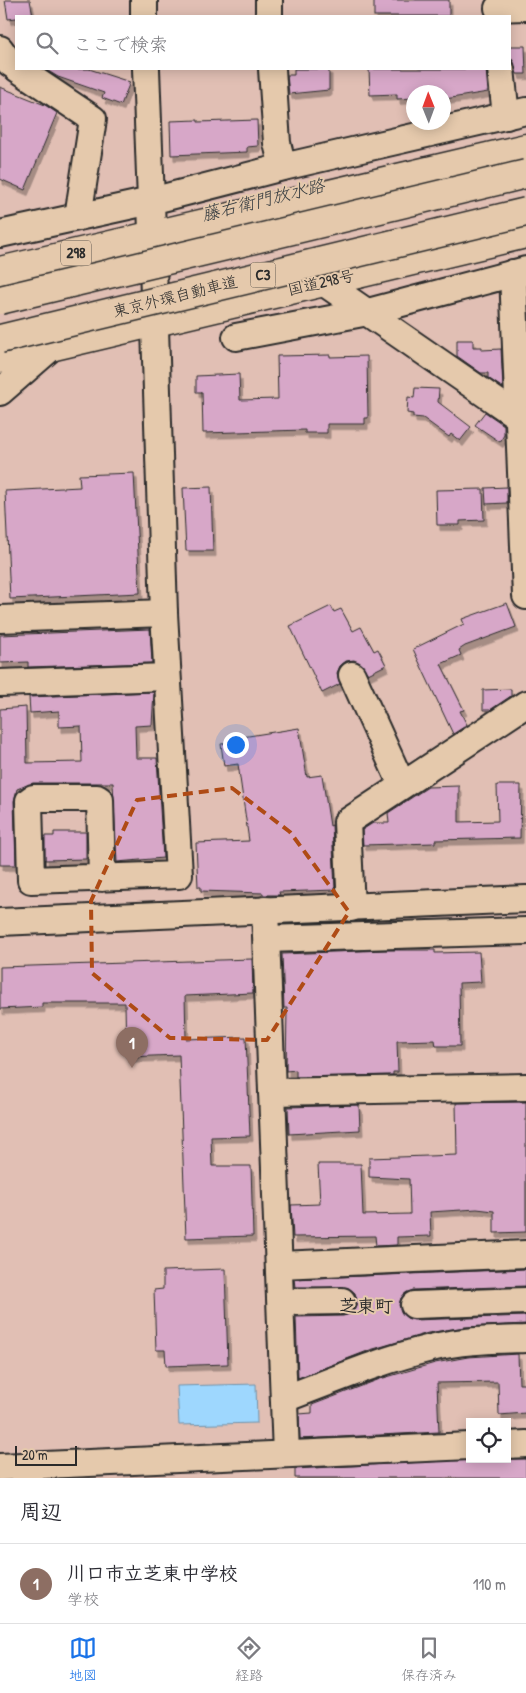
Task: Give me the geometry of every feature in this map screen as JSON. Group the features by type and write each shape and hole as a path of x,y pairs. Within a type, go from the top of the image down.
{"highway":[{"name":"298","path":"0,271 526,148"},
{"name":"C3","path":"0,300 526,174"},
{"name":"東京外環自動車道","path":"0,339 526,212"},
{"name":"国道298号","path":"0,359 153,321 526,234"}],"street":[{"path":"144,0 144,15"},
{"path":"269,0 270,15"},
{"path":"498,8 526,6"},
{"path":"0,49 15,67"},
{"path":"20,70 93,119 78,217"},
{"path":"146,70 164,613 179,875 179,914"},
{"path":"272,70 277,143 283,167"},
{"path":"0,234 151,201 283,167 516,114 502,70"},
{"path":"236,337 368,312 519,272 526,596"},
{"path":"323,282 522,420"},
{"path":"0,392 54,345"},
{"path":"0,619 164,613"},
{"path":"352,675 402,785"},
{"path":"0,683 167,677"},
{"path":"351,908 347,822 526,704"},
{"path":"102,878 179,875"},
{"path":"0,922 526,899"},
{"path":"265,910 286,1454"},
{"path":"267,939 526,931"},
{"path":"272,1092 526,1087"},
{"path":"280,1265 526,1254"},
{"path":"281,1302 342,1301"},
{"path":"414,1304 526,1301"},
{"path":"284,1399 360,1370 431,1348 466,1342 526,1339"},
{"path":"511,1445 526,1444"},
{"path":"14,1470 204,1468 286,1454 466,1446"}],"highlighted area":[{"path":"232,788 290,832 349,912 267,1040 170,1038 92,973 91,901 137,800"}],"water":[{"path":"256,1384 257,1423 179,1425 177,1386"}],"building":[{"path":"5,0 30,0 33,15 15,15 15,18 8,19"},
{"path":"374,0 449,0 449,15 374,15"},
{"path":"511,46 525,46 526,74 517,74 511,58"},
{"path":"47,70 92,70 130,82 121,105 102,98 104,93 58,77"},
{"path":"294,70 329,70 329,90 289,94 287,75 294,75"},
{"path":"369,70 486,70 488,92 451,98 451,85 406,85 406,98 397,99 397,94 370,95"},
{"path":"0,87 45,105 57,113 25,190 0,179"},
{"path":"198,120 198,122 257,120 258,146 247,147 247,152 171,155 170,121"},
{"path":"457,340 473,340 473,347 482,347 482,350 501,349 503,388 488,378 488,373 481,373 457,356"},
{"path":"330,355 330,357 367,356 368,418 365,418 365,424 327,424 327,433 305,433 305,430 203,433 202,392 196,392 196,376 239,374 240,400 278,399 277,356"},
{"path":"415,388 439,389 438,402 471,427 460,441 451,434 449,437 423,418 413,417 413,414 407,413 408,397 414,398"},
{"path":"485,412 504,425 504,435 500,442 475,425"},
{"path":"134,473 140,593 10,599 5,491 80,487 79,475"},
{"path":"211,487 213,551 186,551 183,488"},
{"path":"507,487 507,503 486,504 485,488"},
{"path":"483,489 484,520 460,521 460,525 437,525 436,490"},
{"path":"507,603 516,627 465,646 459,650 461,655 441,664 464,710 460,711 467,725 453,734 413,649 464,624 462,619"},
{"path":"331,606 334,612 341,609 353,631 361,627 374,651 378,649 386,665 368,674 360,663 354,660 346,661 340,666 337,673 340,684 322,693 290,626"},
{"path":"150,629 152,663 28,667 28,662 0,663 0,635"},
{"path":"511,689 511,696 490,710 483,710 483,690"},
{"path":"154,692 152,725 135,726 136,758 157,758 163,858 117,862 113,783 33,783 17,789 14,801 16,865 0,865 0,709 26,707 27,763 82,762 81,726 59,727 59,711 30,713 29,697"},
{"path":"299,728 307,777 322,775 330,826 332,825 335,890 279,892 280,895 201,891 201,887 198,887 196,843 249,841 238,764 224,766 221,744 237,742 236,738"},
{"path":"497,785 521,785 520,838 435,840 435,843 363,845 362,830 373,823 389,823 388,813 428,787 459,786 459,822 498,821"},
{"path":"54,832 86,832 86,859 45,860 45,836 54,836"},
{"path":"435,950 435,953 479,952 481,982 459,983 460,1046 436,1046 435,1040 397,1041 398,1072 393,1072 393,1075 296,1077 296,1070 286,1071 287,1008 284,1008 282,954"},
{"path":"252,959 253,993 185,996 186,1039 246,1037 250,1136 211,1137 212,1166 251,1166 253,1236 186,1238 179,1055 126,1057 125,1003 42,1003 42,1007 0,1009 0,967"},
{"path":"526,1102 526,1232 494,1233 494,1211 477,1209 430,1212 431,1236 397,1237 397,1245 376,1246 375,1236 293,1237 291,1205 320,1204 318,1164 361,1164 363,1215 410,1214 409,1179 369,1177 369,1158 457,1155 456,1103"},
{"path":"359,1105 360,1130 289,1134 288,1107"},
{"path":"225,1269 228,1364 166,1366 165,1350 156,1350 154,1290 163,1289 163,1271"},
{"path":"526,1269 526,1286 413,1290 401,1298 399,1305 402,1313 407,1318 414,1320 526,1316 526,1324 465,1327 428,1333 370,1350 298,1378 296,1317 343,1316 350,1314 355,1309 357,1300 355,1293 349,1288 295,1287 294,1279"},
{"path":"518,1354 519,1384 526,1384 526,1413 499,1415 498,1382 437,1383 439,1432 300,1439 299,1414 312,1413 312,1405 380,1379 435,1363 468,1357"},
{"path":"511,1459 526,1459 526,1478 295,1478 295,1469 466,1460 466,1463 511,1463"}],"place":[{"name":"川口市立芝東中学校","path":"132,1068"}],"district":[{"name":"芝東町","path":"366,1306"}],"water label":[{"name":"藤右衛門放水路","path":"263,200"}]}
